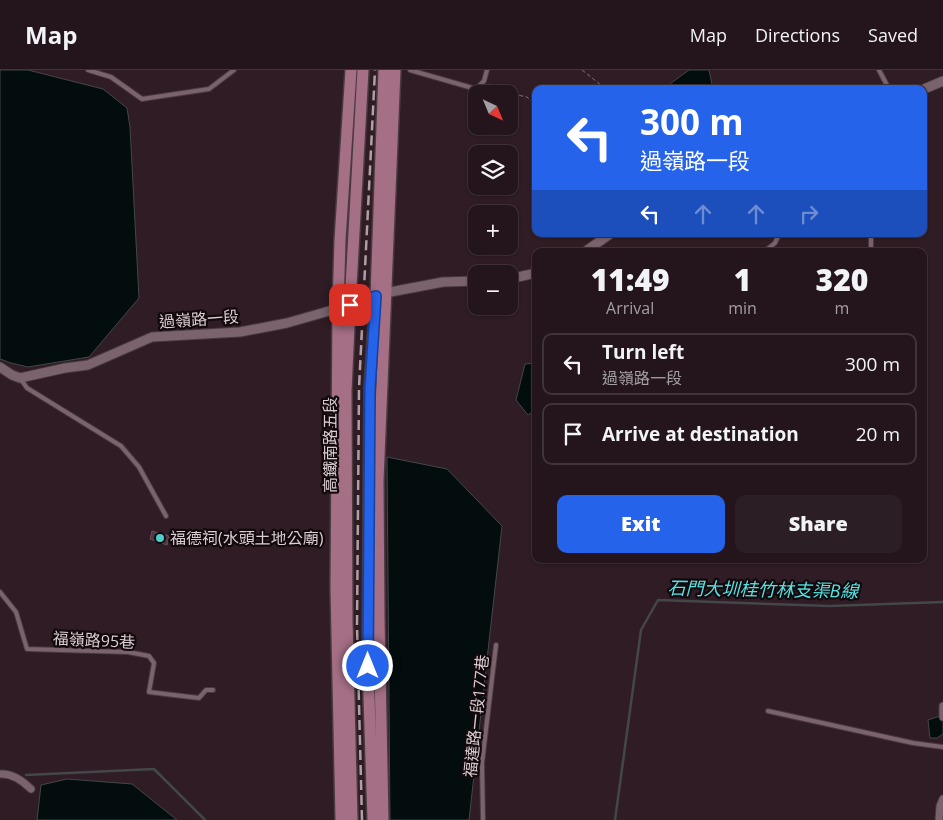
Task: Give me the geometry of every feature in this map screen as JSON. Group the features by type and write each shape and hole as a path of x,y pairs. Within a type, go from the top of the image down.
{"main road":[{"name":"高鐵南路五段","path":"341,820 336,588 338,308 340,240 351,70"},
{"name":"高鐵南路五段","path":"352,820 347,622 346,391 363,70"},
{"path":"383,820 378,609 378,481 381,147 384,70"},
{"path":"372,820 368,641 370,388 380,295 395,70"},
{"path":"381,147 393,101"},
{"path":"337,677 347,622"},
{"path":"370,725 382,771"}],"street":[{"path":"927,88 943,81"},
{"path":"590,248 606,237"},
{"path":"518,277 532,274"},
{"name":"過嶺路一段","path":"20,378 65,368 88,366 152,337 240,332 287,323 380,295 443,282 468,281"},
{"path":"0,367 20,378"},
{"path":"943,706 943,717"},
{"path":"0,774 21,780 31,789"},
{"path":"941,819 940,806 943,799"}],"lane":[{"path":"88,70 111,77 142,99 209,88 234,70"},
{"path":"410,70 476,89 484,81 487,70"},
{"path":"879,70 888,85"},
{"path":"769,248 775,243 778,237"},
{"path":"20,378 27,388 121,446 139,467 166,516"},
{"name":"福嶺路95巷","path":"0,592 16,612 27,649 128,652 149,656 154,663 149,692 199,698 206,690 213,690"},
{"name":"福達路一段177巷","path":"483,820 482,762 496,645"},
{"path":"768,711 943,748"}],"path":[{"path":"582,70 601,85"},
{"path":"484,81 508,93 527,97 532,102"}],"shaded area":[{"path":"0,70 28,70 103,89 127,108 130,127 139,298 89,357 28,367 0,359"},
{"path":"689,70 709,70 712,85 668,85"},
{"path":"532,363 532,412 528,415 516,400 525,364"},
{"path":"387,457 447,469 502,526 469,820 390,820"},
{"path":"943,715 943,734 937,738 930,738 928,720"},
{"path":"67,779 132,784 177,820 37,820 41,785"}],"building":[{"name":"福德祠(水頭土地公廟)","path":"152,531 169,536 167,545 150,539"}],"waterway":[{"name":"石門大圳桂竹林支渠B線","path":"615,820 641,630 658,600 830,606 943,602"},
{"name":"石門大圳桂竹林支渠B線","path":"26,775 154,769 205,820"}],"railway":[{"path":"362,820 357,626 359,388 375,70"}],"place":[{"name":"福德祠(水頭土地公廟)","path":"160,538"}],"route":[{"path":"350,305 376,296 370,388 368,666"}]}
